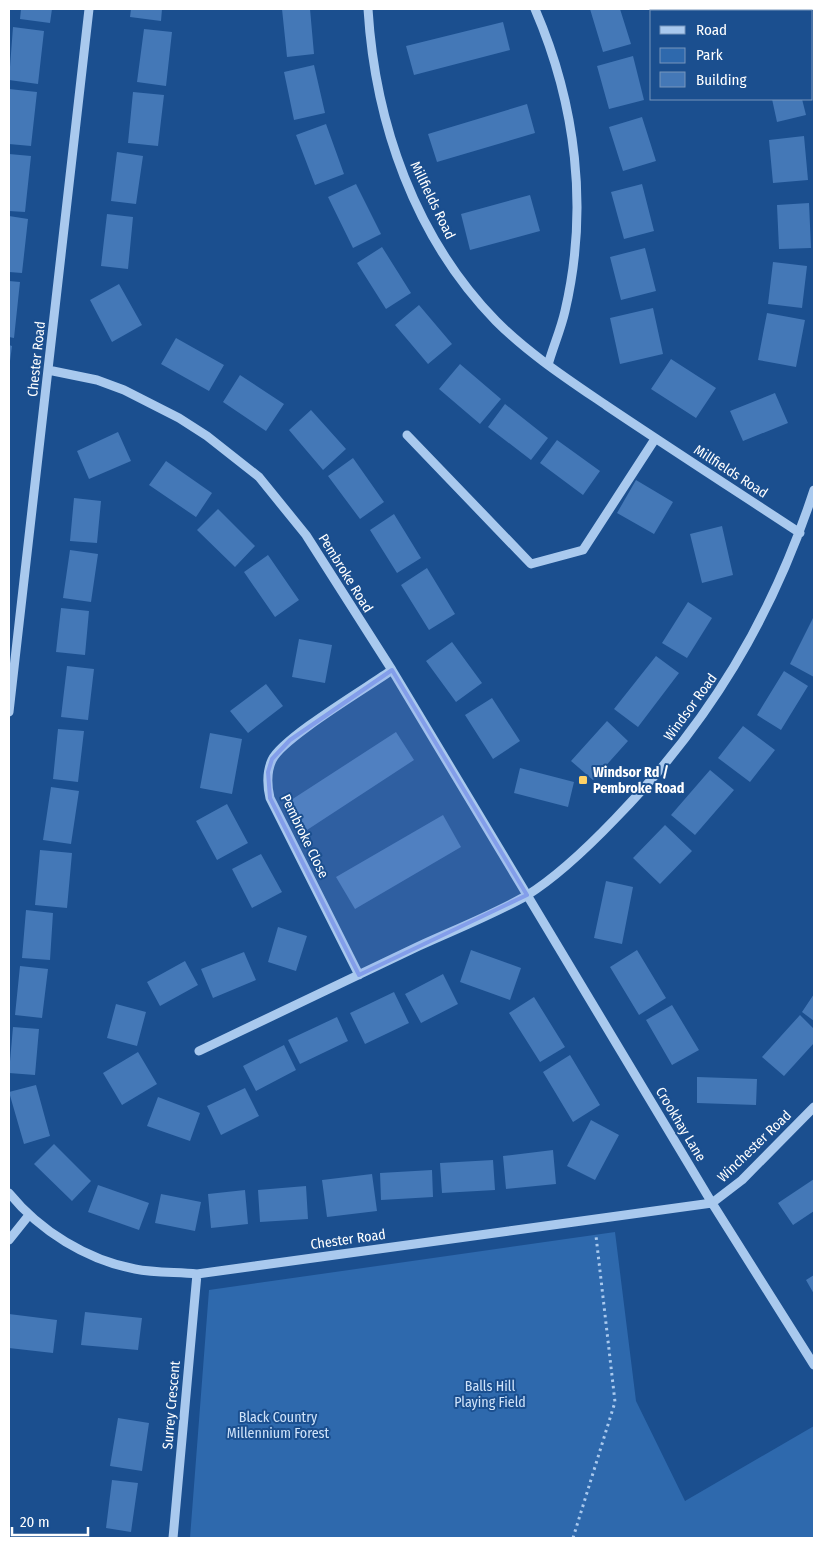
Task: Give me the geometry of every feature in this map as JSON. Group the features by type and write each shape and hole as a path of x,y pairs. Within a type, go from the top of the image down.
{"street":[{"name":"Chester Road","path":"9,712 89,9"},
{"name":"Millfields Road","path":"368,9 375,78 383,116 395,154 427,226 448,260 496,321 548,365 655,439 800,533"},
{"path":"535,9 559,71 575,151 578,191 572,272 565,312 548,365"},
{"name":"Pembroke Road","path":"48,370 97,380 141,398 179,418 234,456 259,478 306,535 392,670 527,895"},
{"path":"407,435 531,564 583,550 655,439"},
{"name":"Windsor Road","path":"527,895 588,846 643,790 691,731 752,638 800,533 814,490"},
{"name":"Pembroke Close","path":"359,975 270,798 268,772 272,760 290,740 392,670"},
{"path":"199,1051 527,895"},
{"name":"Crookhay Lane","path":"527,895 712,1203 814,1366"},
{"name":"Winchester Road","path":"712,1203 742,1180 814,1106"},
{"name":"Chester Road","path":"9,1193 29,1215 79,1249 107,1261 136,1269 197,1274 712,1203"},
{"path":"9,1240 29,1215"},
{"name":"Surrey Crescent","path":"173,1538 197,1274"}],"path":[{"path":"574,1538 615,1402 596,1234 596,1218"}],"highlighted area":[{"path":"392,670 527,895 359,975 270,798 268,772 272,759 290,740"}],"green space":[{"name":"Balls Hill Playing Field","path":"615,1232 636,1401 685,1501 814,1426 814,1538 190,1538 209,1290"}],"building":[{"path":"21,9 52,9 50,23 20,19"},
{"path":"131,9 162,9 161,21 130,17"},
{"path":"282,9 310,9 314,54 287,57"},
{"path":"590,9 620,9 631,44 603,52"},
{"path":"785,9 786,10 766,10"},
{"path":"503,22 510,50 414,75 406,46"},
{"path":"13,27 44,31 38,84 9,80"},
{"path":"144,29 172,32 166,86 137,82"},
{"path":"633,56 644,100 609,109 597,66"},
{"path":"314,65 325,113 294,120 284,72"},
{"path":"9,89 37,92 31,146 9,144"},
{"path":"133,92 164,95 158,146 128,143"},
{"path":"772,100 802,100 806,115 777,122"},
{"path":"527,104 535,133 437,162 428,134"},
{"path":"642,117 656,161 623,171 609,127"},
{"path":"326,124 344,174 315,185 296,135"},
{"path":"804,136 808,180 773,183 769,140"},
{"path":"117,152 143,156 136,204 111,201"},
{"path":"9,154 31,156 25,212 9,211"},
{"path":"356,184 381,234 353,248 328,197"},
{"path":"642,184 654,231 624,239 611,192"},
{"path":"530,195 540,231 470,250 461,214"},
{"path":"809,203 811,248 779,249 777,205"},
{"path":"107,214 133,217 128,269 101,266"},
{"path":"9,216 28,219 22,273 9,272"},
{"path":"382,247 411,293 386,309 357,263"},
{"path":"645,248 656,291 621,300 610,257"},
{"path":"773,262 807,266 802,308 768,304"},
{"path":"9,281 20,282 14,338 9,337"},
{"path":"119,284 142,325 112,342 90,300"},
{"path":"419,305 452,344 428,364 395,325"},
{"path":"653,308 663,354 620,364 610,318"},
{"path":"767,313 805,320 796,367 758,360"},
{"path":"176,338 224,365 209,391 161,364"},
{"path":"9,345 12,346 10,361 9,360"},
{"path":"671,359 716,388 696,418 651,389"},
{"path":"460,364 501,399 480,424 439,389"},
{"path":"240,375 284,404 266,431 223,402"},
{"path":"775,393 788,423 743,441 730,411"},
{"path":"505,404 548,438 531,460 488,427"},
{"path":"311,410 346,449 323,470 289,430"},
{"path":"118,432 131,461 89,479 77,451"},
{"path":"557,440 600,471 583,495 540,463"},
{"path":"353,458 384,502 360,519 328,476"},
{"path":"166,461 212,493 196,517 149,485"},
{"path":"636,480 673,502 654,534 617,513"},
{"path":"74,498 101,501 97,543 70,541"},
{"path":"218,509 255,546 235,567 197,530"},
{"path":"394,514 421,558 397,573 370,530"},
{"path":"722,526 733,575 702,583 690,534"},
{"path":"70,550 98,554 91,602 63,598"},
{"path":"268,555 299,600 275,617 244,572"},
{"path":"427,568 455,614 429,630 401,585"},
{"path":"688,602 712,618 687,658 662,643"},
{"path":"61,608 89,611 85,655 56,652"},
{"path":"814,616 814,677 790,664"},
{"path":"299,639 332,645 325,683 292,677"},
{"path":"452,642 482,683 456,702 426,661"},
{"path":"656,656 679,673 638,727 614,709"},
{"path":"67,666 94,669 88,720 61,717"},
{"path":"784,671 808,686 781,730 757,715"},
{"path":"266,684 283,706 248,733 230,711"},
{"path":"492,698 520,741 493,759 465,715"},
{"path":"607,721 628,741 593,780 571,761"},
{"path":"743,726 775,750 750,782 718,758"},
{"path":"58,729 84,731 78,782 53,779"},
{"path":"396,732 414,760 307,830 288,802"},
{"path":"210,733 242,739 232,794 200,788"},
{"path":"520,768 574,782 568,807 514,793"},
{"path":"710,770 734,790 695,835 671,815"},
{"path":"51,787 79,791 71,844 43,840"},
{"path":"227,804 248,843 217,860 196,821"},
{"path":"443,815 461,847 355,909 336,877"},
{"path":"665,825 692,851 660,884 633,858"},
{"path":"40,850 72,853 67,908 35,905"},
{"path":"261,854 282,892 252,908 232,869"},
{"path":"606,881 633,887 622,944 594,938"},
{"path":"26,910 53,913 50,960 22,958"},
{"path":"278,927 307,936 296,971 268,962"},
{"path":"471,950 521,968 510,1000 460,982"},
{"path":"637,950 666,998 639,1015 610,967"},
{"path":"244,952 256,980 213,998 201,969"},
{"path":"185,961 198,985 160,1006 147,982"},
{"path":"20,966 48,969 42,1018 15,1015"},
{"path":"443,974 458,1004 421,1023 405,994"},
{"path":"394,992 409,1023 365,1044 350,1013"},
{"path":"814,994 814,1021 802,1012"},
{"path":"534,997 565,1047 540,1062 509,1013"},
{"path":"116,1004 146,1012 137,1046 107,1038"},
{"path":"672,1005 699,1050 672,1065 646,1020"},
{"path":"800,1015 814,1029 814,1043 784,1076 762,1057"},
{"path":"337,1017 348,1041 300,1064 288,1040"},
{"path":"13,1027 39,1029 35,1075 9,1073"},
{"path":"284,1045 296,1070 256,1091 243,1066"},
{"path":"138,1052 157,1084 122,1105 103,1073"},
{"path":"570,1055 600,1105 573,1122 543,1072"},
{"path":"697,1077 757,1079 756,1105 697,1103"},
{"path":"36,1085 50,1136 24,1144 9,1092"},
{"path":"245,1088 259,1116 221,1135 207,1106"},
{"path":"158,1097 200,1113 190,1141 147,1126"},
{"path":"591,1120 619,1135 595,1180 567,1166"},
{"path":"54,1144 91,1181 72,1201 34,1164"},
{"path":"553,1150 556,1184 506,1189 503,1156"},
{"path":"493,1160 495,1190 442,1193 440,1163"},
{"path":"432,1170 433,1197 381,1200 380,1173"},
{"path":"372,1174 377,1211 327,1217 322,1180"},
{"path":"814,1179 814,1211 793,1225 778,1203"},
{"path":"98,1185 149,1203 139,1230 88,1212"},
{"path":"306,1186 308,1219 260,1222 258,1190"},
{"path":"245,1190 248,1224 211,1228 208,1194"},
{"path":"161,1194 201,1202 195,1231 155,1223"},
{"path":"814,1275 814,1294 806,1280"},
{"path":"85,1312 142,1318 138,1350 81,1345"},
{"path":"9,1314 57,1320 53,1353 9,1348"},
{"path":"118,1418 149,1423 142,1471 110,1466"},
{"path":"112,1480 138,1483 131,1532 106,1528"}],"place":[{"name":"Windsor Rd / Pembroke Road","path":"583,780"}],"park label":[{"name":"Black Country Millennium Forest","path":"278,1425"}]}
